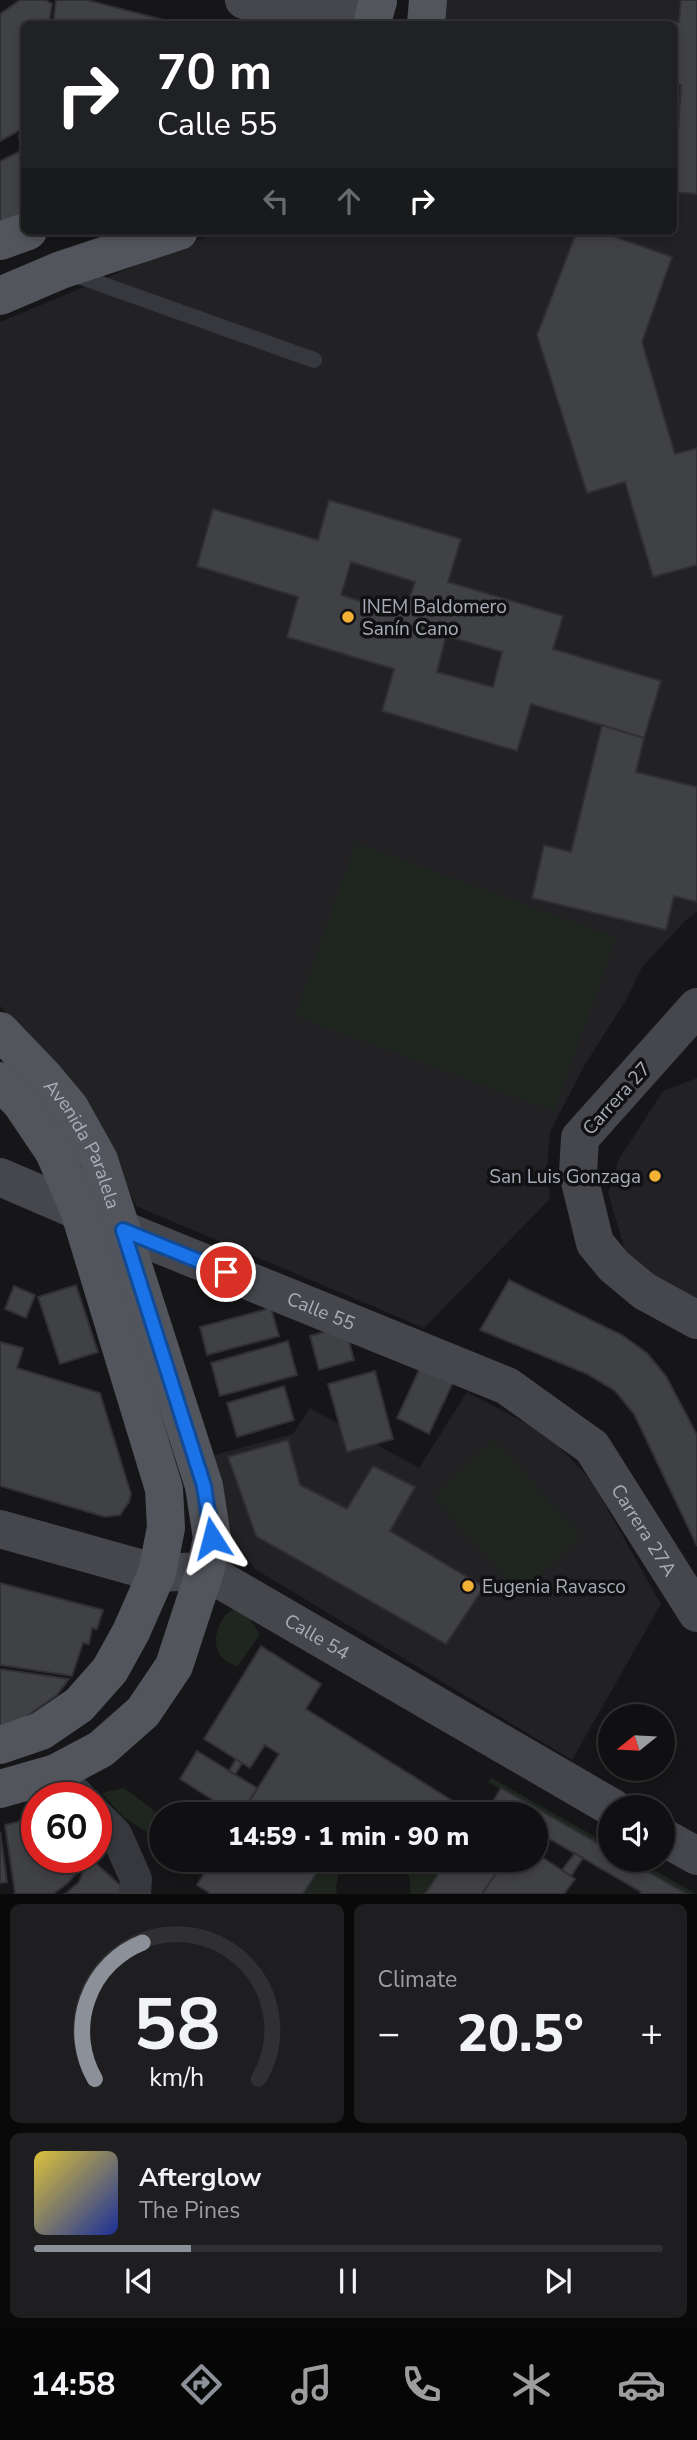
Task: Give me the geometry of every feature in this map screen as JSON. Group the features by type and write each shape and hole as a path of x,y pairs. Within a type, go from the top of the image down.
{"main road":[{"path":"426,21 428,0"},
{"path":"0,241 21,234"},
{"path":"0,296 61,270 167,235"},
{"name":"Avenida Paralela","path":"0,1031 45,1078 69,1108 99,1160 204,1486 212,1538 205,1571 174,1665 143,1712 101,1749 71,1782"},
{"name":"Avenida Paralela","path":"0,1081 21,1103 54,1152 79,1209 164,1489 166,1528 156,1573 131,1632 110,1670 79,1705 41,1731 0,1745"},
{"name":"Avenida Paralela","path":"0,1789 21,1788"}],"street":[{"path":"269,11 376,9"},
{"name":"Carrera 27","path":"697,1007 580,1138 578,1173 595,1243 644,1291 697,1320"},
{"name":"Calle 55","path":"0,1177 123,1230 507,1386 592,1447"},
{"name":"Carrera 27A","path":"592,1447 697,1613"},
{"path":"0,1529 156,1573 205,1571"},
{"name":"Calle 54","path":"205,1571 598,1799"},
{"path":"112,1830 136,1879 135,1894"},
{"path":"675,1844 697,1856"}],"lane":[{"path":"61,270 314,360"}],"shaded area":[{"name":"INEM Baldomero Sanín Cano","path":"441,0 697,0 697,912 687,919 642,967 626,1000 584,1066 550,1132 547,1168 550,1199 424,1328 136,1206 111,1150 46,1058 0,1006 0,322 209,235 677,235 677,21 438,21"},
{"path":"356,843 616,938 554,1111 295,1016"},
{"name":"San Luis Gonzaga","path":"697,1078 697,1303 656,1283 626,1254 608,1193 619,1159 663,1091"},
{"name":"Eugenia Ravasco","path":"467,1392 548,1435 591,1480 661,1604 604,1704 598,1704 598,1714 572,1760 255,1569 229,1532 214,1455 293,1434 310,1408 419,1468"},
{"path":"494,1440 581,1536 520,1592 433,1497"},
{"path":"246,1607 260,1634 237,1667 220,1655 216,1641 218,1628 229,1612"},
{"path":"492,1778 534,1802 524,1802 488,1782"},
{"path":"124,1788 149,1807 149,1833 123,1817 112,1804 112,1791"},
{"path":"548,1810 598,1839 598,1844 548,1816"},
{"path":"318,1872 339,1872 337,1894 303,1894"},
{"path":"407,1872 439,1872 425,1894 410,1894"},
{"path":"648,1872 658,1872 696,1894 687,1894"}],"building":[{"path":"20,0 46,0 52,4 49,21 21,21 21,130 0,141 0,14"},
{"path":"56,0 87,0 168,21 53,21"},
{"path":"681,0 697,0 697,194 677,192 681,85 677,84"},
{"path":"21,151 21,223 0,231 0,161"},
{"path":"575,235 610,235 672,257 642,342 675,454 697,448 697,565 653,577 625,482 587,493 537,335"},
{"path":"329,500 461,539 448,582 563,616 553,649 661,681 644,738 531,704 517,751 382,711 394,669 287,637 298,597 197,566 213,509 318,540","holes":["351,562 415,582 404,615 341,595","446,636 502,652 493,687 437,672"]},
{"path":"602,725 644,738 636,772 697,787 697,902 674,896 666,930 532,898 544,845 571,852"},
{"path":"509,1280 622,1335 647,1353 666,1376 697,1435 697,1546 634,1414 615,1391 587,1374 480,1330"},
{"path":"76,1285 98,1352 60,1364 38,1297"},
{"path":"14,1286 35,1295 26,1318 5,1309"},
{"path":"271,1308 279,1336 207,1355 200,1327"},
{"path":"345,1326 354,1360 319,1370 310,1336"},
{"path":"288,1341 297,1375 220,1396 211,1363"},
{"path":"0,1342 23,1348 17,1368 100,1393 131,1494 120,1515 105,1517 0,1486"},
{"path":"424,1359 457,1374 429,1434 397,1418"},
{"path":"375,1371 393,1439 347,1452 328,1384"},
{"path":"284,1386 294,1420 237,1437 227,1403"},
{"path":"288,1440 300,1485 347,1509 373,1466 415,1487 390,1531 484,1587 446,1644 256,1536 228,1457"},
{"path":"0,1583 103,1610 97,1629 92,1628 89,1644 83,1643 72,1676 0,1665"},
{"path":"261,1646 321,1684 306,1709 454,1802 249,1802 279,1754 265,1745 250,1768 204,1739"},
{"path":"0,1669 69,1679 57,1695 9,1729 0,1730"},
{"path":"197,1751 257,1788 249,1802 216,1802 180,1779"},
{"path":"236,1759 242,1763 235,1775 229,1771"},
{"path":"501,1788 525,1802 493,1802"},
{"path":"548,1815 598,1844 598,1867 548,1838"},
{"path":"21,1821 21,1873 76,1873 53,1894 15,1894 5,1825"},
{"path":"0,1832 7,1882 0,1883"},
{"path":"575,1853 583,1858 571,1876 562,1870"},
{"path":"548,1861 575,1879 564,1894 482,1894 497,1872 548,1872"},
{"path":"205,1872 317,1872 303,1894 211,1894 197,1885"},
{"path":"439,1872 497,1872 482,1894 425,1894"},
{"path":"607,1872 648,1872 687,1894 640,1894 641,1892"},
{"path":"83,1873 107,1873 130,1894 65,1894 79,1882"}],"place":[{"name":"INEM Baldomero Sanín Cano","path":"348,617"},
{"name":"San Luis Gonzaga","path":"655,1176"},
{"name":"Eugenia Ravasco","path":"468,1586"}],"route":[{"path":"212,1538 204,1486 123,1230 226,1272"}]}
